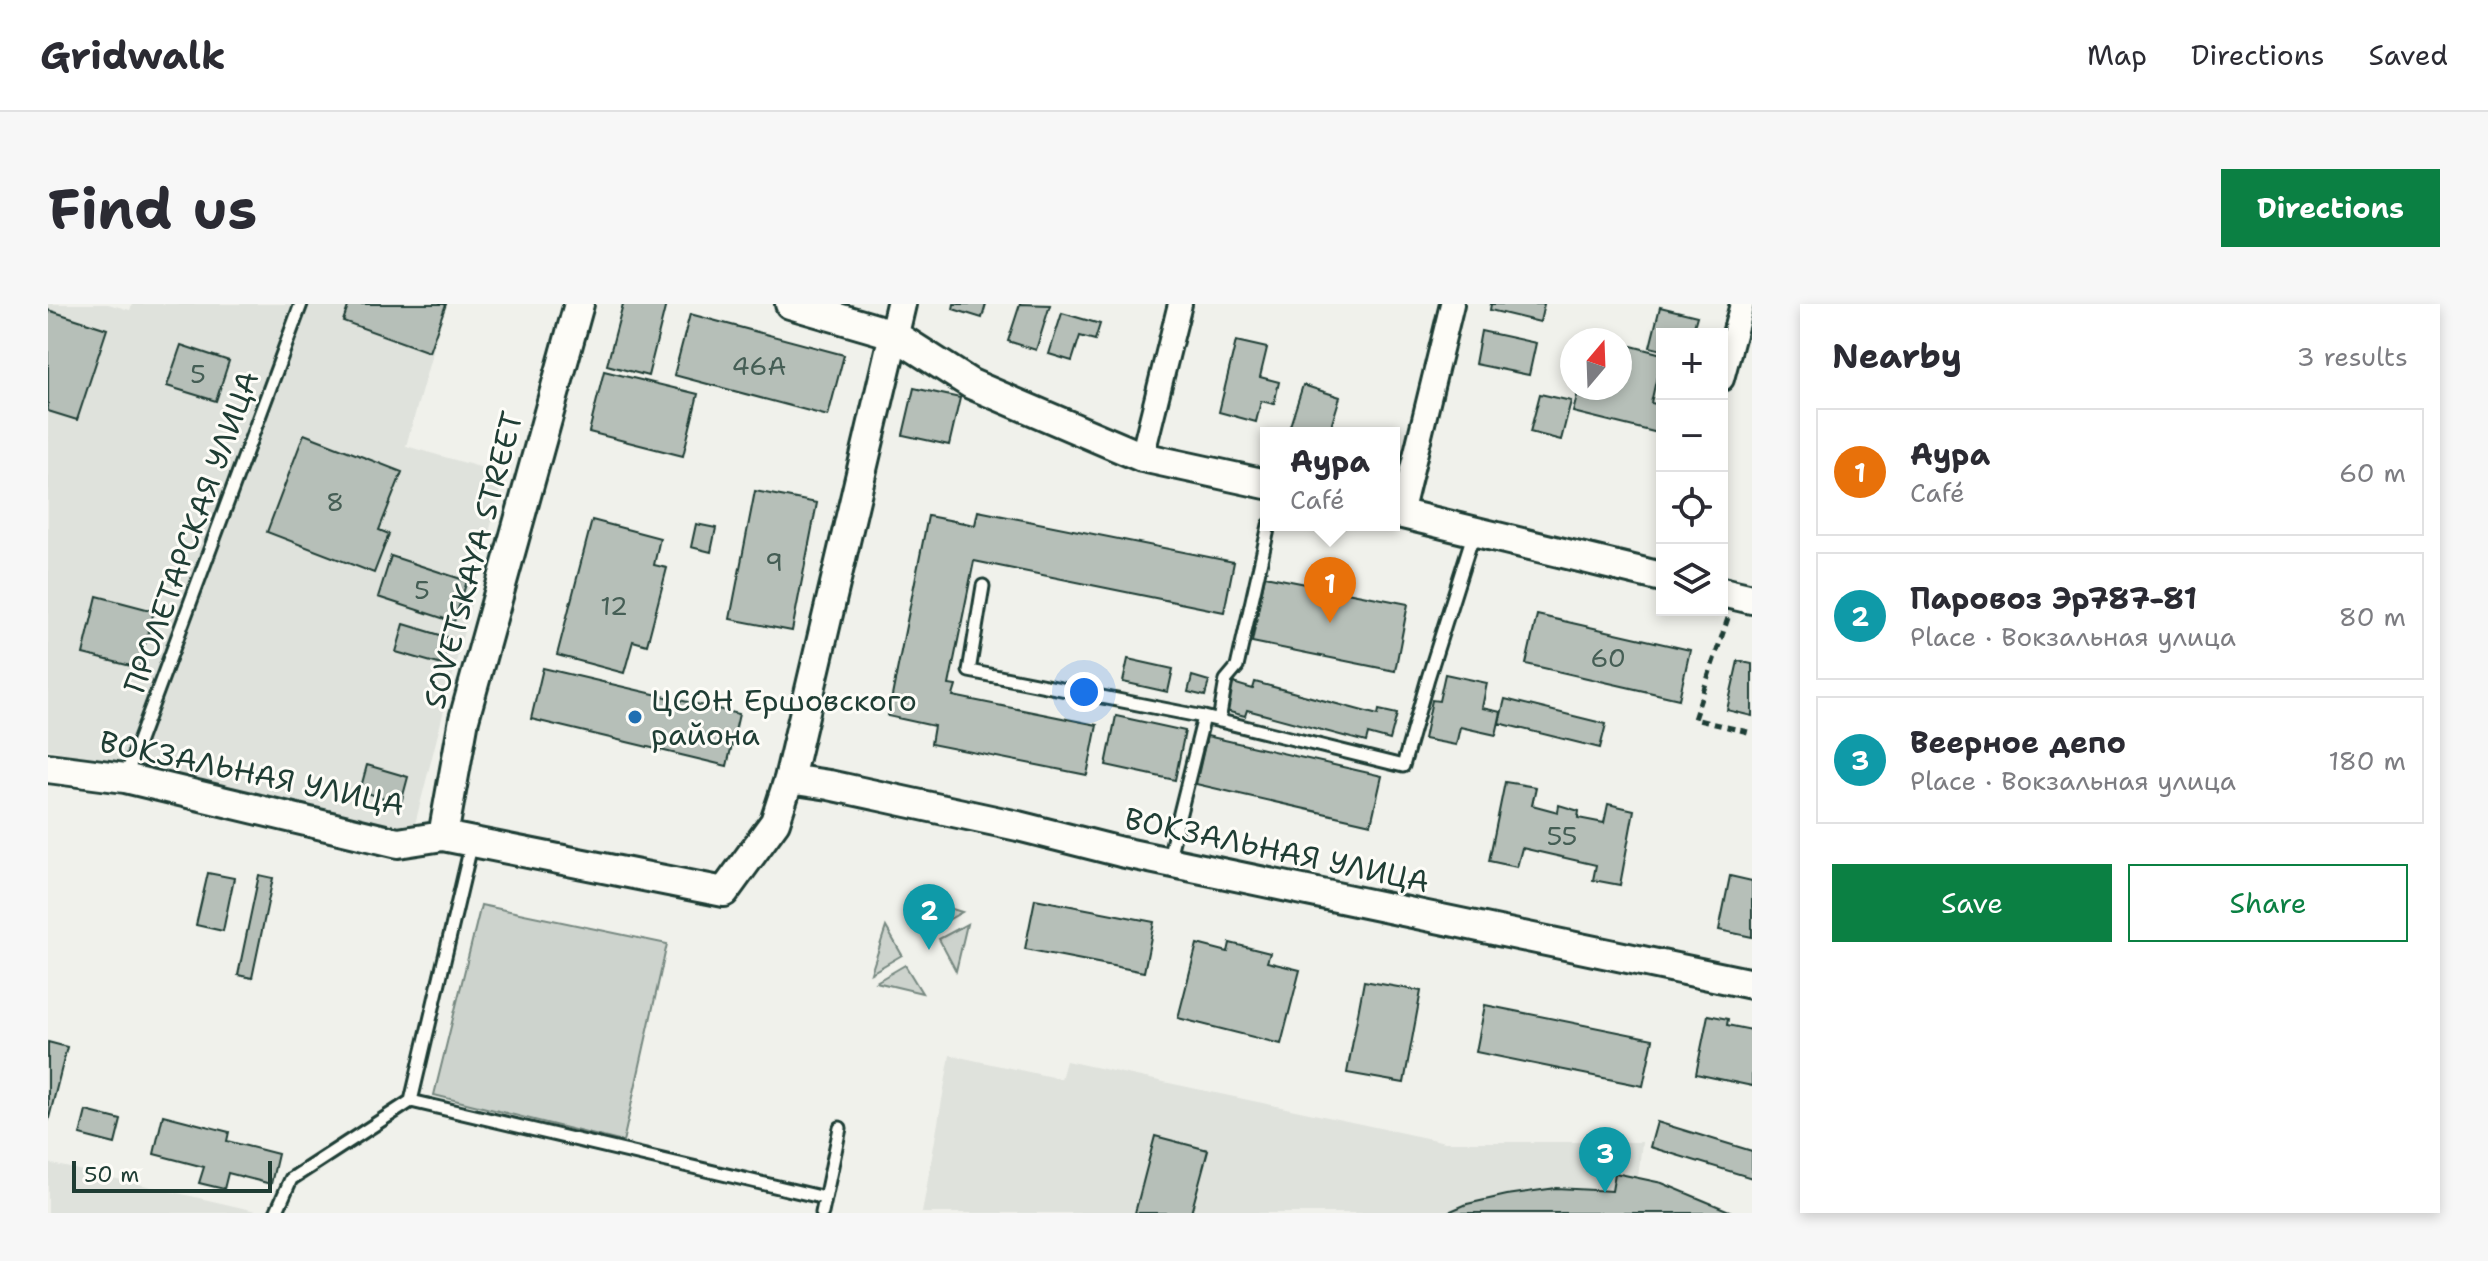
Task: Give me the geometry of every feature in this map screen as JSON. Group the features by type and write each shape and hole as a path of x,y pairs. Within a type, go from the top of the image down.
{"street":[{"name":"SOVETSKAYA STREET","path":"443,836 464,719 579,304"},
{"path":"790,304 893,334 971,384 1142,457 1260,483"},
{"path":"789,779 901,304"},
{"path":"1142,457 1180,304"},
{"path":"1400,505 1452,304"},
{"path":"1728,356 1742,304"},
{"path":"1400,513 1656,576"},
{"name":"ВОКЗАЛЬНАЯ УЛИЦА","path":"48,768 125,778 398,843 443,836 724,892 775,822 789,779 829,785 1168,862 1752,984"}],"lane":[{"name":"ПРОЛЕТАРСКАЯ УЛИЦА","path":"125,778 301,304"},
{"path":"1219,721 1226,680 1237,667 1268,531"},
{"path":"983,586 969,671 1204,717 1403,766 1475,531"},
{"path":"1168,862 1204,717"},
{"path":"276,1213 291,1179 411,1101 472,842"},
{"path":"411,1101 825,1198"},
{"path":"822,1213 840,1128"}],"path":[{"path":"1737,595 1694,719 1752,733"}],"shaded area":[{"path":"48,304 108,304 130,310 132,304 446,304 406,446 504,474 413,832 48,749"},
{"path":"917,898 962,912 934,928"},
{"path":"481,905 667,944 623,1142 434,1095"},
{"path":"967,924 956,971 939,939"},
{"path":"886,927 902,955 871,973"},
{"path":"905,965 922,993 876,982"},
{"path":"950,1055 1061,1079 1066,1061 1445,1142 1642,1142 1638,1178 1662,1183 1734,1213 922,1213"},
{"path":"48,1163 260,1212 262,1213 48,1213"}],"building":[{"path":"349,304 446,304 429,352 343,321"},
{"path":"623,304 666,304 648,376 607,365"},
{"path":"954,304 986,304 982,318 953,309"},
{"path":"1020,304 1050,305 1036,350 1008,341"},
{"path":"1491,304 1544,304 1540,322 1490,310"},
{"path":"1660,307 1697,316 1694,328 1656,328 1656,348 1650,347"},
{"path":"48,310 107,329 77,420 48,411"},
{"path":"1062,313 1100,324 1095,340 1080,336 1072,361 1049,354"},
{"path":"690,314 844,355 828,416 674,375"},
{"path":"1481,331 1536,343 1529,375 1475,364"},
{"path":"1236,341 1267,348 1260,377 1279,382 1274,404 1261,401 1256,422 1219,412"},
{"path":"181,345 229,361 216,401 167,386"},
{"path":"1632,346 1656,352 1656,381 1651,403 1656,404 1656,433 1573,412 1576,400 1632,400"},
{"path":"604,371 698,394 683,456 589,432"},
{"path":"1303,385 1340,397 1331,427 1290,426"},
{"path":"914,388 960,398 949,445 903,435"},
{"path":"1540,394 1571,401 1561,440 1530,432"},
{"path":"304,434 402,472 379,530 389,534 374,573 267,532"},
{"path":"755,491 817,503 792,631 730,619"},
{"path":"978,511 1234,562 1224,612 974,561 949,685 956,686 953,696 1097,725 1087,775 931,744 934,726 888,716 928,516 975,525"},
{"path":"592,520 660,538 654,565 667,568 647,645 633,641 624,673 557,655"},
{"path":"696,524 716,528 711,552 691,547"},
{"path":"391,556 467,581 454,622 378,597"},
{"path":"1265,576 1408,604 1395,671 1252,642"},
{"path":"97,596 154,611 139,668 83,654"},
{"path":"1537,615 1690,650 1679,699 1526,664"},
{"path":"404,624 450,638 442,665 396,652"},
{"path":"1128,659 1173,669 1168,692 1123,682"},
{"path":"1738,661 1752,664 1752,716 1727,710"},
{"name":"ЦСОН Ершовского района","path":"543,668 739,714 727,766 531,719"},
{"path":"1445,674 1487,683 1482,708 1501,712 1496,735 1460,727 1456,745 1424,739 1432,700 1439,701"},
{"path":"1192,676 1209,681 1205,696 1188,692"},
{"path":"1255,682 1378,715 1379,710 1397,714 1390,740 1368,734 1366,742 1247,710 1245,716 1226,711 1233,683 1253,689"},
{"path":"1505,699 1606,724 1600,748 1499,723"},
{"path":"1116,716 1185,731 1175,780 1106,765"},
{"path":"1207,736 1382,776 1371,824 1196,784"},
{"path":"367,765 408,777 401,803 360,791"},
{"path":"1505,782 1536,787 1532,805 1558,812 1559,805 1579,811 1578,818 1604,823 1608,804 1634,810 1620,885 1593,880 1596,865 1522,848 1517,867 1489,861"},
{"path":"208,873 234,878 223,931 196,925"},
{"path":"259,875 273,878 252,978 238,975"},
{"path":"1730,876 1752,881 1752,937 1719,930"},
{"path":"1035,899 1154,922 1144,972 1025,949"},
{"path":"1230,943 1270,953 1267,962 1300,970 1281,1044 1178,1018 1197,944 1228,952"},
{"path":"1364,981 1421,991 1404,1083 1347,1073"},
{"path":"1485,1005 1653,1039 1643,1086 1476,1052"},
{"path":"1708,1015 1728,1019 1727,1025 1752,1030 1752,1086 1696,1074"},
{"path":"48,1042 67,1047 48,1122"},
{"path":"86,1111 121,1120 115,1144 80,1135"},
{"path":"163,1115 229,1132 227,1141 278,1154 271,1184 228,1173 224,1189 199,1183 204,1167 154,1154"},
{"path":"1657,1122 1752,1151 1752,1178 1650,1147"},
{"path":"1155,1136 1208,1150 1191,1213 1135,1213"},
{"path":"1615,1173 1662,1183 1734,1213 1446,1213 1467,1204 1556,1188 1612,1191"}],"place":[{"name":"Аура","path":"1330,623"},
{"name":"ЦСОН Ершовского района","path":"635,717"},
{"name":"Паровоз Эр787-81","path":"929,950"},
{"name":"Веерное депо","path":"1605,1193"}]}
